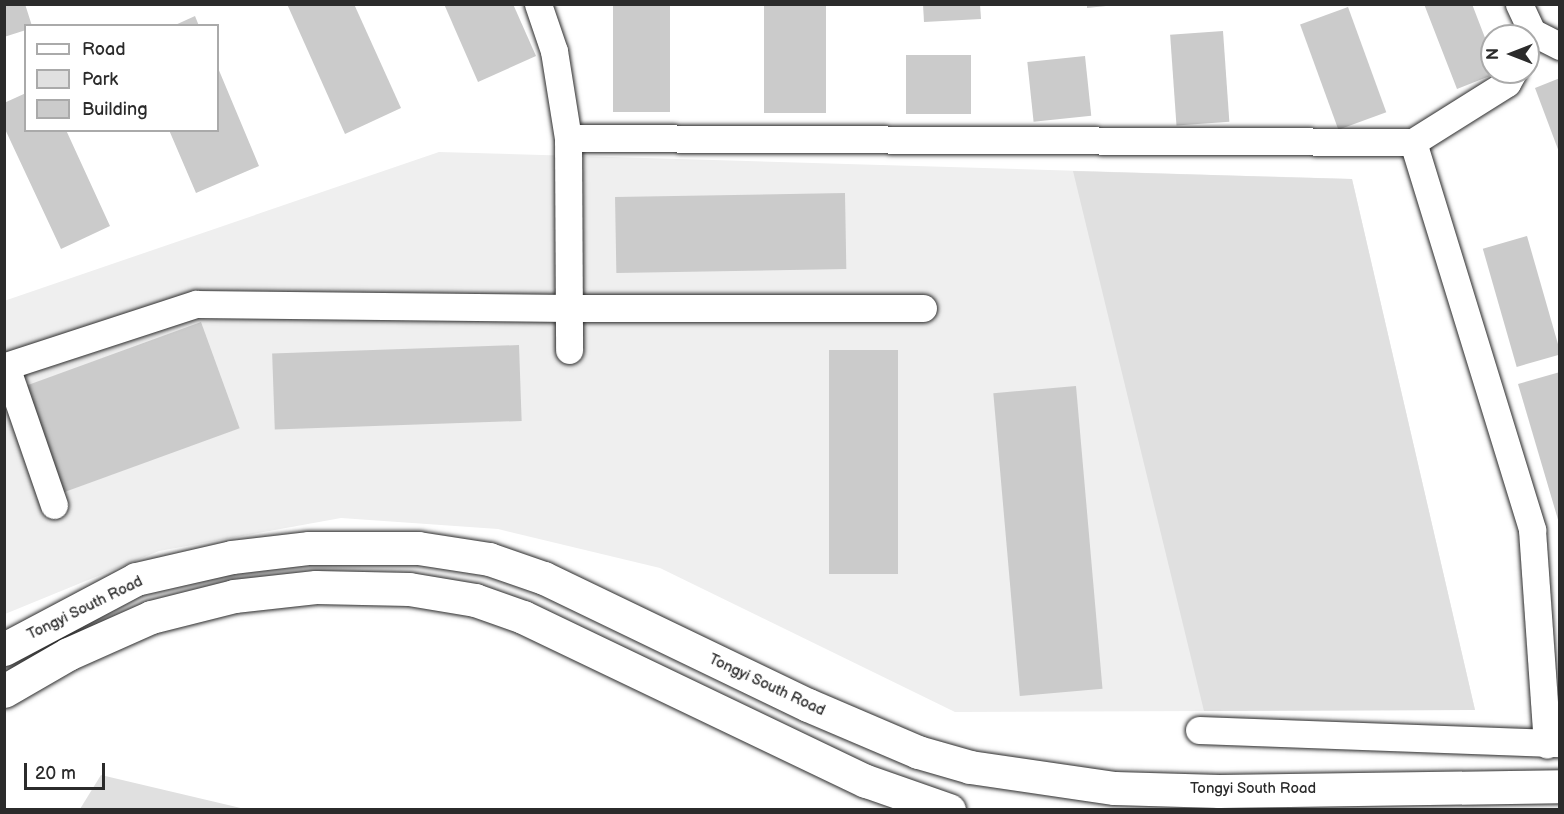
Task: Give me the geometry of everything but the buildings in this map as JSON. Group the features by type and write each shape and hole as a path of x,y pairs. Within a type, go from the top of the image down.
{"main road":[{"name":"Tongyi South Road","path":"4,649 136,579 232,557 309,548 418,548 489,559 544,578 808,705 918,752 970,767 1114,788 1219,791 1560,786"},
{"path":"4,691 68,654 151,617 234,596 316,587 409,589 475,600 523,617 866,781 949,810"}],"street":[{"path":"538,4 554,51 568,138 568,350"},
{"path":"1519,4 1526,24"},
{"path":"1540,39 1560,46"},
{"path":"568,138 1413,142 1505,84"},
{"path":"1199,730 1553,743 1533,530 1413,142"},
{"path":"54,505 6,366 196,303 568,308 923,308"}],"shaded area":[{"path":"439,152 1352,179 1475,710 955,712 660,568 498,529 341,518 159,551 5,614 4,301"}],"green space":[{"path":"1073,171 1352,179 1475,710 1204,711"},
{"path":"101,775 245,809 80,809"}]}
